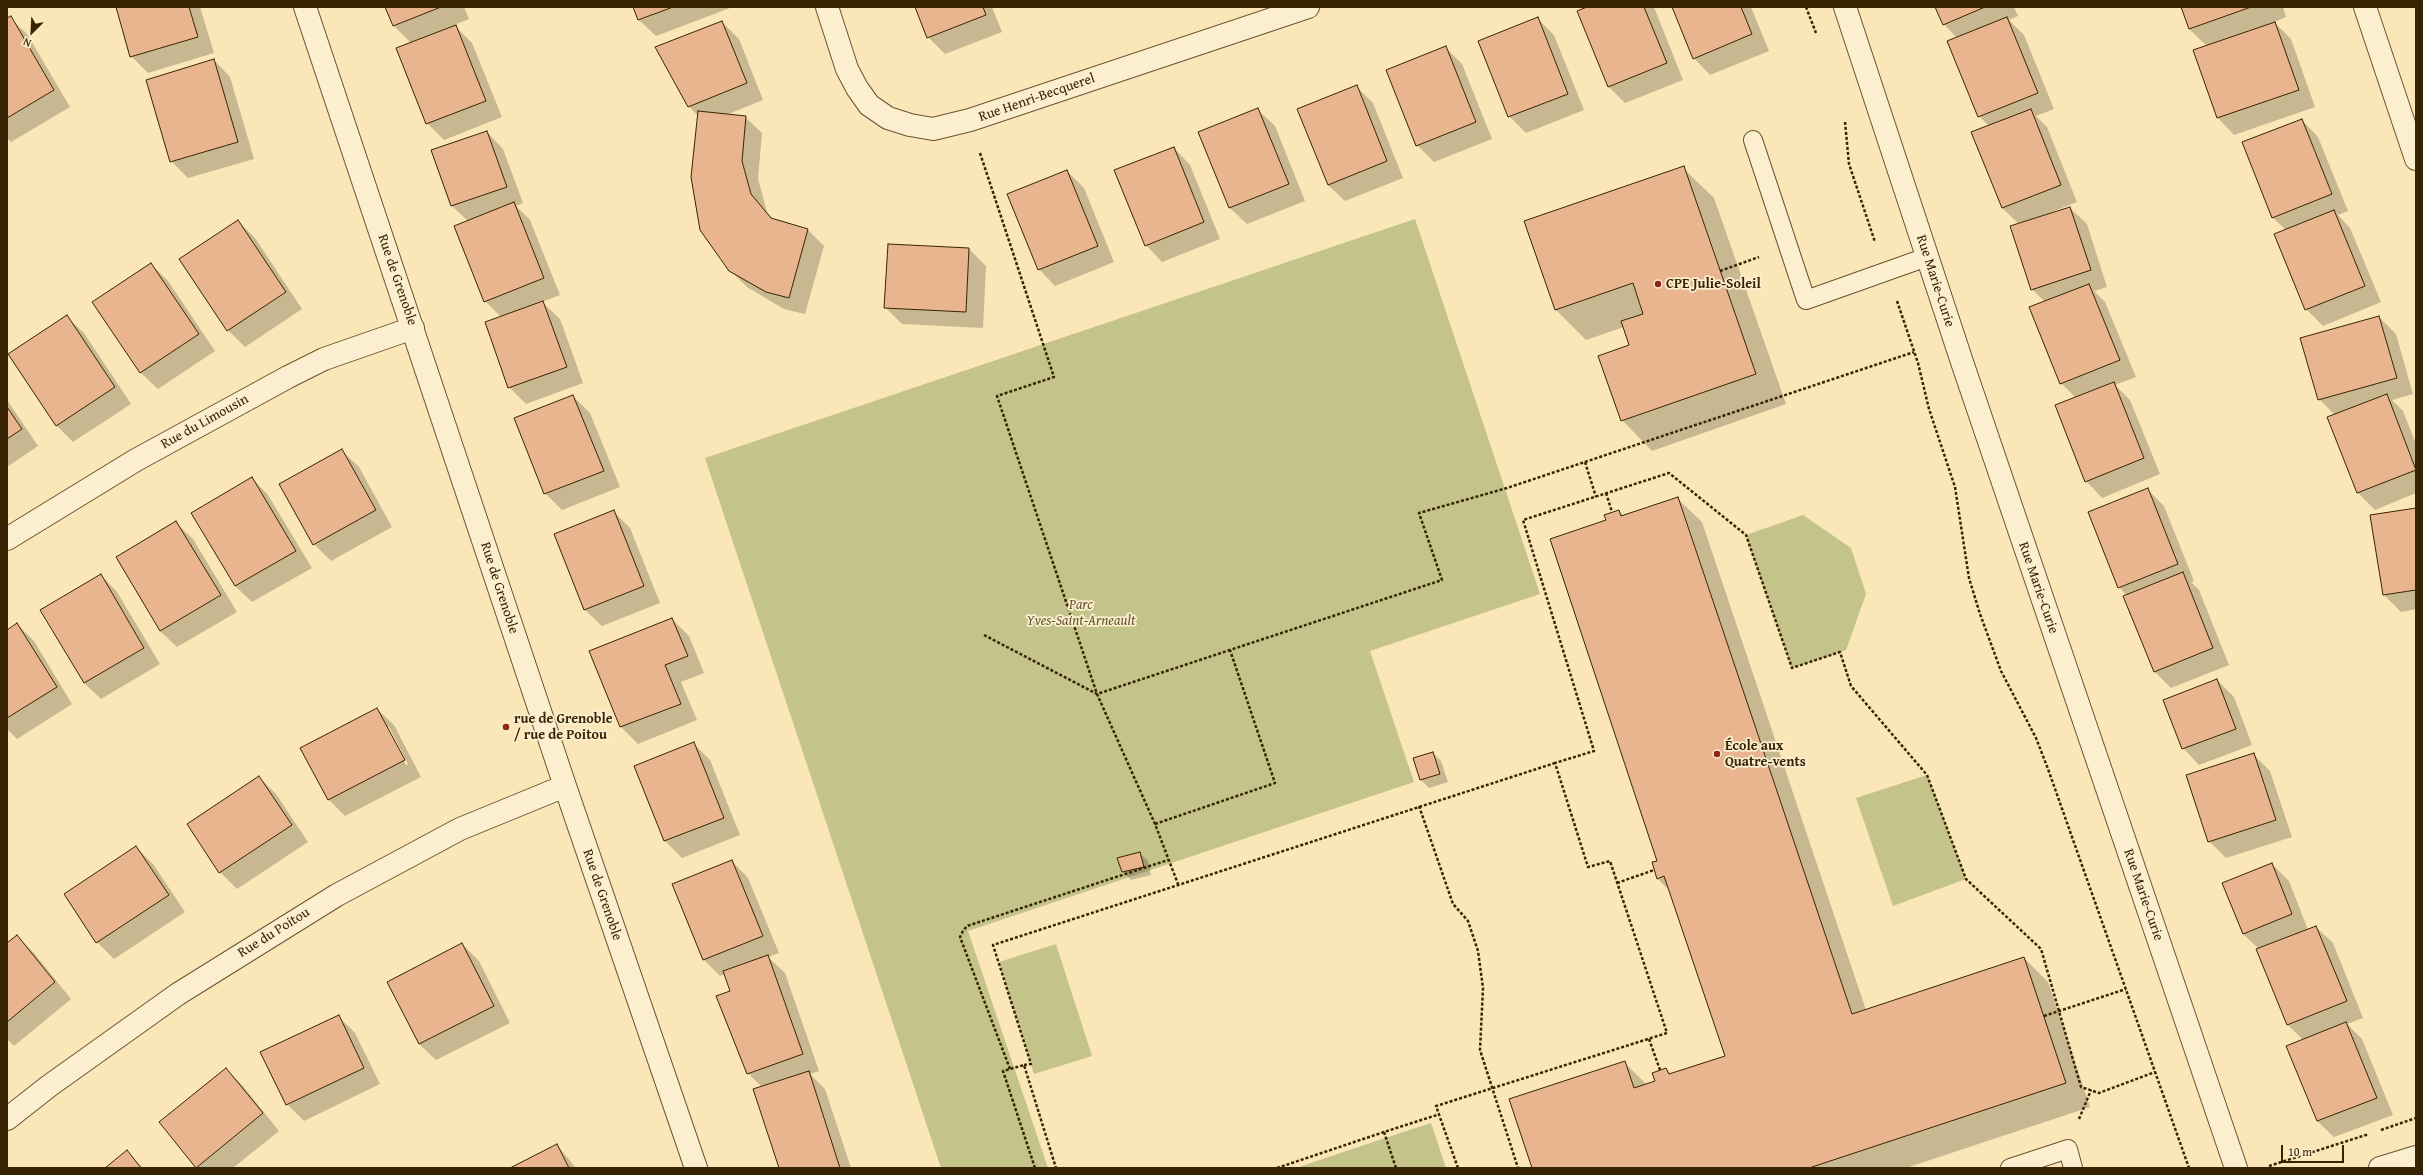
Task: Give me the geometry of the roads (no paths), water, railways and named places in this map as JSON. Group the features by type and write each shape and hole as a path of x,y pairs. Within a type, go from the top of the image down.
{"street":[{"name":"Rue de Grenoble","path":"305,7 565,786 696,1168"},
{"name":"Rue Henri-Becquerel","path":"827,7 847,69 856,88 869,105 888,118 910,125 933,128 970,120 1308,7"},
{"name":"Rue Marie-Curie","path":"1845,7 1927,257 2236,1168"},
{"path":"2365,7 2416,159"},
{"name":"Rue du Limousin","path":"7,538 136,460 288,377 324,359 413,328"},
{"name":"Rue du Poitou","path":"7,1119 49,1086 178,994 337,894 460,829 565,786"},
{"path":"2380,1168 2416,1156"}],"lane":[{"path":"1753,140 1806,300 1927,257"},
{"path":"2010,1168 2068,1149 2073,1168"}],"place":[{"name":"CPE Julie-Soleil","path":"1658,284"},
{"name":"rue de Grenoble / rue de Poitou","path":"506,727"},
{"name":"École aux Quatre-vents","path":"1717,754"}],"park label":[{"name":"Parc Yves-Saint-Arneault","path":"1081,614"}]}
